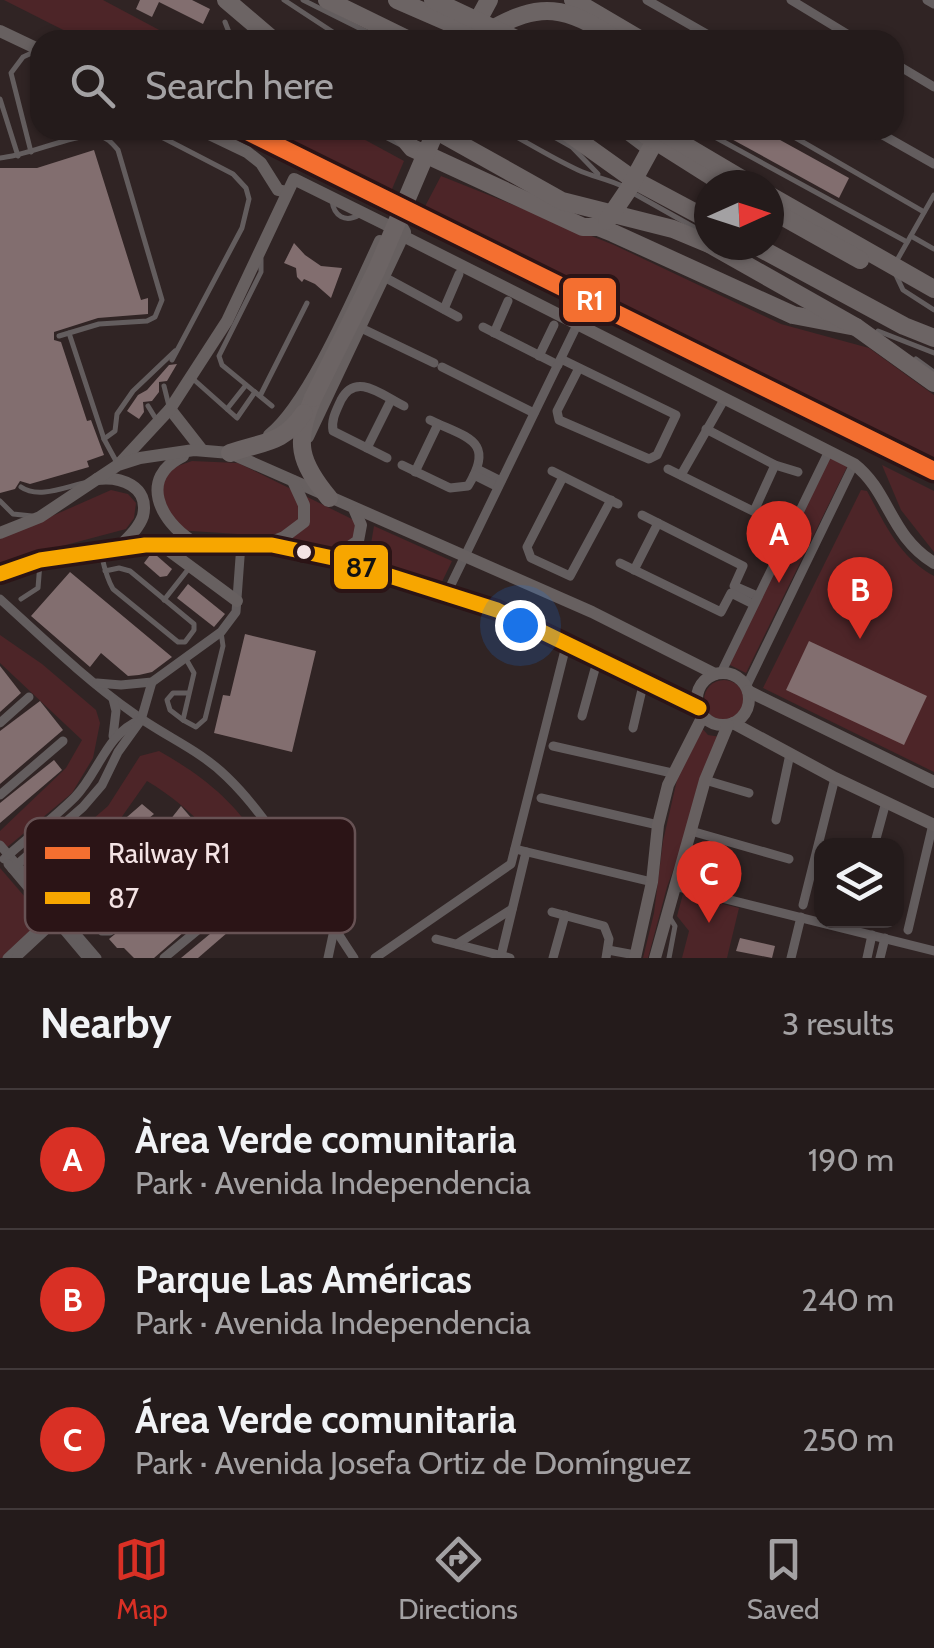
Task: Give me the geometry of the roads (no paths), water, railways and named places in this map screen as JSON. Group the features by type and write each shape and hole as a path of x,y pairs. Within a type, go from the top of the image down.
{"highway":[{"path":"226,0 261,30"},
{"path":"328,0 390,30"},
{"path":"398,0 466,30"},
{"path":"434,0 497,30"},
{"path":"450,26 465,30 473,27 489,0"},
{"path":"488,30 502,0"},
{"path":"573,0 624,30"},
{"path":"494,30 516,12 545,6 571,12 601,30"},
{"path":"405,140 412,148 583,228 598,227 792,315 834,326 856,327"},
{"path":"329,498 301,454 302,430 432,140"},
{"path":"454,140 562,201 694,238"},
{"path":"576,140 631,185 694,213"},
{"path":"654,140 702,170"},
{"path":"598,227 614,214 655,140"},
{"path":"677,140 727,170"},
{"path":"784,204 934,289"},
{"path":"784,217 934,302"},
{"path":"738,260 856,327 934,384"},
{"path":"782,260 904,326 934,338"},
{"path":"230,453 285,435 318,400"}],"main road":[{"path":"398,0 461,30"},
{"path":"0,31 30,46"},
{"path":"221,140 247,152 272,184 287,192"},
{"path":"635,140 650,151"},
{"path":"0,534 40,516 118,464 170,408 227,321 294,179 388,225 400,225 405,237 854,464 873,482 899,532 934,563"},
{"path":"254,446 274,432 295,409 388,225"},
{"path":"318,400 361,328 405,237"},
{"path":"170,408 198,450"},
{"path":"195,543 168,523 158,496 165,470 173,461 198,450"},
{"path":"118,464 198,450 230,453 549,594 718,674 736,676 747,689 901,766 931,777"},
{"path":"94,480 126,480 144,501 138,526 119,548"},
{"path":"264,545 284,537 304,522 304,504 293,480"},
{"path":"333,558 358,541 361,525 356,510"},
{"path":"160,544 236,601"},
{"path":"0,574 40,560 160,544 264,545 333,558 497,610 644,681 719,725 731,724 933,825"},
{"path":"635,956 652,882 658,825 672,773 701,712 699,690 705,680 718,674"},
{"path":"654,958 705,780 731,724 747,710 747,689"}],"street":[{"path":"647,0 700,30"},
{"path":"791,0 840,30"},
{"path":"927,0 934,4"},
{"path":"904,69 934,88"},
{"path":"893,140 933,161"},
{"path":"444,309 459,274"},
{"path":"386,278 458,317"},
{"path":"494,333 508,302"},
{"path":"446,594 578,323"},
{"path":"539,356 554,325"},
{"path":"361,328 534,413"},
{"path":"483,328 539,356 579,368 676,415 657,454 649,459 559,420 557,411 579,368"},
{"path":"388,458 334,431 332,423 347,391 360,385 404,406"},
{"path":"681,476 725,398"},
{"path":"318,400 339,405"},
{"path":"367,448 391,400"},
{"path":"402,465 415,472 457,489 468,486 476,472 481,456 478,445 434,422 415,472"},
{"path":"706,429 798,472"},
{"path":"718,674 829,452"},
{"path":"754,511 775,464"},
{"path":"747,689 854,464"},
{"path":"668,470 775,522"},
{"path":"552,471 614,502 574,572 566,576 531,558 527,547 563,477"},
{"path":"476,472 500,484"},
{"path":"642,515 743,566 734,586 755,600"},
{"path":"634,570 658,524"},
{"path":"90,681 105,685 152,682 221,632 232,621 241,544"},
{"path":"534,588 544,564"},
{"path":"620,564 720,612 730,593 755,600"},
{"path":"549,594 558,572"},
{"path":"0,599 113,700 209,760 239,789 259,818"},
{"path":"436,939 506,957 520,850 567,642"},
{"path":"582,716 598,658"},
{"path":"633,728 644,681"},
{"path":"69,818 93,796 141,720 152,682"},
{"path":"0,723 29,697"},
{"path":"146,698 149,715 160,731"},
{"path":"112,741 116,719 113,700"},
{"path":"49,818 78,793 128,724 141,720"},
{"path":"128,738 160,731"},
{"path":"0,795 63,741"},
{"path":"553,746 672,773"},
{"path":"776,820 790,754"},
{"path":"804,905 836,778"},
{"path":"705,780 749,793"},
{"path":"541,798 658,825"},
{"path":"876,838 886,802"},
{"path":"908,930 933,825"},
{"path":"692,832 790,859"},
{"path":"4,856 25,838"},
{"path":"0,845 4,856 25,880"},
{"path":"374,958 511,864 520,850"},
{"path":"520,850 652,882"},
{"path":"14,867 25,857"},
{"path":"674,886 934,951"},
{"path":"457,944 512,909"},
{"path":"552,912 604,926 609,932 607,954 635,956"},
{"path":"553,958 565,916"},
{"path":"791,958 801,917"},
{"path":"7,958 37,933"},
{"path":"16,958 40,933"},
{"path":"68,933 87,958"},
{"path":"76,933 97,958"},
{"path":"164,958 194,933"},
{"path":"328,958 333,933"},
{"path":"336,933 354,958"},
{"path":"868,958 872,935"},
{"path":"880,958 885,938"}],"lane":[{"path":"284,0 330,30"},
{"path":"303,0 363,30"},
{"path":"225,22 228,30"},
{"path":"30,54 22,58 11,74 32,152"},
{"path":"0,98 18,156"},
{"path":"0,157 76,140"},
{"path":"59,336 99,324 147,321 155,317 162,300 118,150 106,140"},
{"path":"167,140 233,174 250,199 242,228 172,360"},
{"path":"394,140 412,148"},
{"path":"522,140 590,175 631,185 694,225"},
{"path":"560,140 598,174"},
{"path":"721,140 934,249"},
{"path":"799,140 924,212"},
{"path":"934,195 896,261 897,279 904,290 934,310"},
{"path":"260,254 261,272 219,356 222,365 272,406"},
{"path":"753,260 878,331 934,372"},
{"path":"192,378 236,418 258,394 307,303"},
{"path":"878,331 934,354"},
{"path":"69,333 104,439 118,464"},
{"path":"104,439 114,432 117,414 134,393 179,348"},
{"path":"226,409 246,385"},
{"path":"164,386 170,408"},
{"path":"148,406 158,421"},
{"path":"21,487 38,493 94,480"},
{"path":"0,502 13,514 40,516"},
{"path":"100,550 113,589 178,642 184,642"},
{"path":"21,599 38,588 40,560"},
{"path":"164,600 191,567"},
{"path":"105,571 130,571 194,624 184,642"},
{"path":"189,693 173,693 167,700 170,710 196,727 205,719 223,646 221,632"},
{"path":"184,642 194,669 184,720"},
{"path":"666,913 676,926 669,958"}],"rail line":[{"name":"R1","path":"265,140 934,471"}],"place":[{"name":"Àrea Verde comunitaria","path":"779,583"},
{"name":"Parque Las Américas","path":"860,639"},
{"name":"Área Verde comunitaria","path":"709,923"}]}
